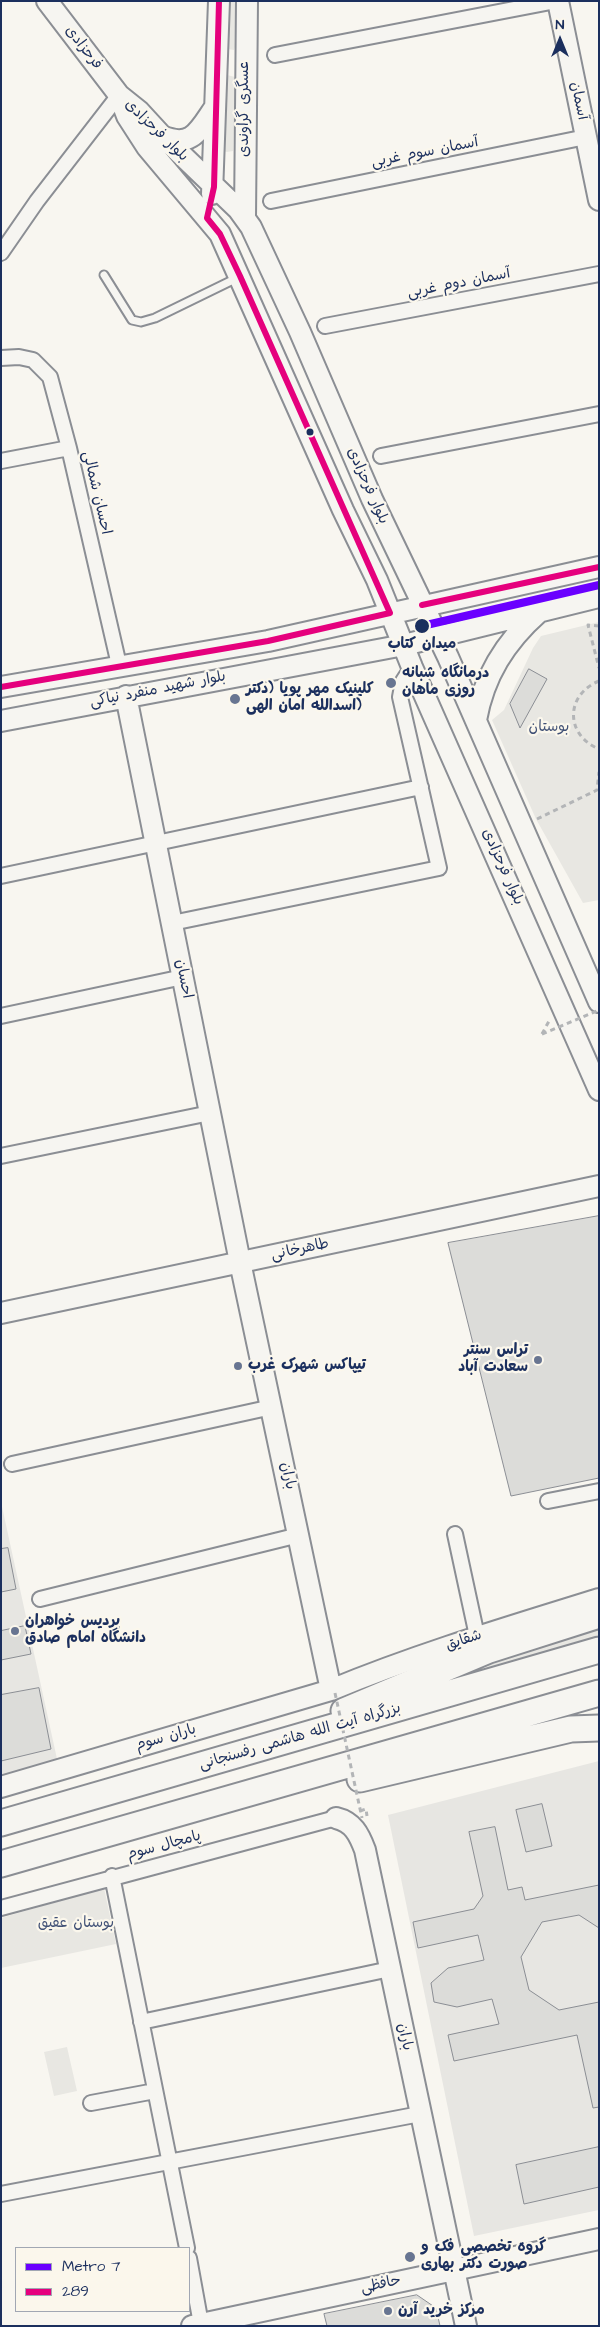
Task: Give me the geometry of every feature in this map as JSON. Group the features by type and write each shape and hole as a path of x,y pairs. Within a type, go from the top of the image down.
{"highway":[{"path":"286,1741 352,1706 489,1650 599,1615"},
{"name":"بزرگراه آیت الله هاشمی رفسنجانی","path":"1,1823 599,1650"},
{"path":"1,1864 599,1693"},
{"path":"306,1777 336,1784 570,1729 599,1728"}],"street":[{"name":"فرحزادی","path":"47,1 119,95"},
{"name":"عسگری گراوندی","path":"207,218 214,187 219,1"},
{"name":"عسگری گراوندی","path":"244,218 247,1"},
{"path":"275,56 557,1"},
{"name":"آسمان","path":"557,1 586,137 596,173 599,200"},
{"path":"217,61 246,60"},
{"name":"بلوار فرحزادی","path":"119,95 139,111 162,136 238,209 244,218 261,247 372,499 438,636"},
{"name":"بلوار فرحزادی","path":"119,95 127,116 148,147 220,234 343,510 377,580 412,667 599,1090"},
{"path":"1,253 37,201 119,95"},
{"path":"162,136 174,141 196,135 215,107"},
{"name":"آسمان سوم غربی","path":"271,201 586,137"},
{"name":"آسمان دوم غربی","path":"325,326 599,274"},
{"name":"احسان شمالی","path":"4,357 33,360 50,377 69,448 119,666"},
{"path":"381,456 599,414"},
{"path":"1,461 69,448"},
{"path":"343,510 361,520 369,518 372,510 372,499"},
{"name":"بلوار شهید منفرد نیاکی","path":"1,688 268,641 422,604 599,566"},
{"name":"بلوار شهید منفرد نیاکی","path":"1,721 404,645 599,597"},
{"path":"476,720 485,684 495,664 519,630 540,611"},
{"path":"438,636 476,720 529,824 599,1002"},
{"path":"172,923 439,868 400,697 403,681 412,667"},
{"name":"احسان","path":"126,696 240,1262"},
{"path":"1,876 421,787"},
{"path":"490,840 495,830 502,825 529,824"},
{"path":"1,1016 183,977"},
{"path":"1,1156 210,1112"},
{"name":"طاهرخانی","path":"1,1313 599,1186"},
{"name":"باران","path":"240,1262 333,1691"},
{"path":"12,1464 272,1408"},
{"path":"548,1501 599,1491"},
{"path":"455,1534 477,1636"},
{"path":"40,1599 300,1535"},
{"name":"شقایق","path":"333,1691 369,1674 477,1636 599,1599"},
{"name":"باران سوم","path":"1,1787 333,1691"},
{"name":"باران","path":"336,1818 346,1820 354,1827 361,1839 466,2326"},
{"name":"پامچال سوم","path":"1,1908 112,1876 336,1818"},
{"path":"112,1876 187,2247"},
{"path":"141,2022 390,1969"},
{"path":"90,2103 155,2091"},
{"path":"1,2194 420,2114"},
{"name":"حافظی","path":"197,2325 599,2239"},
{"path":"190,2266 197,2325"}],"lane":[{"path":"104,275 132,320 141,322 155,318 240,276"}],"path":[{"path":"599,626 588,625 599,668"},
{"path":"599,681 581,692 575,703 573,715 575,727 581,738 590,746 599,749"},
{"path":"529,824 598,792 599,772"},
{"path":"542,1034 599,1010"},
{"path":"333,1691 362,1818"}],"shaded area":[{"name":"پردیس خواهران دانشگاه امام صادق","path":"1,1502 57,1759 1,1776"},
{"path":"599,1761 599,2210 474,2236 388,1815"}],"green space":[{"path":"226,1 237,1 234,50 227,49"},
{"path":"227,75 235,77 233,151 227,152 223,151 224,77"},
{"name":"بوستان","path":"599,622 599,900 583,903 536,819 492,720 504,710 533,648 541,636"},
{"path":"599,1621 599,1641 355,1711"},
{"name":"بوستان عقیق","path":"104,1888 116,1944 1,1968 1,1918"},
{"path":"67,2047 77,2091 54,2096 44,2052"}],"building":[{"path":"529,669 547,679 520,728 510,704"},
{"name":"تراس سنتر سعادت آباد","path":"599,1216 599,1478 511,1496 448,1243"},
{"path":"8,1548 16,1589 1,1592 1,1549"},
{"path":"25,1626 31,1654 1,1660 1,1631"},
{"path":"39,1688 51,1749 1,1761 1,1695"},
{"path":"542,1804 552,1846 526,1852 516,1810"},
{"path":"495,1827 508,1890 522,1887 525,1900 599,1885 599,1928 579,1915 542,1922 521,1957 529,1990 559,2010 599,2002 599,2107 593,2108 577,2035 454,2061 448,2035 499,2024 492,1999 457,2007 434,2002 431,1983 448,1968 484,1960 478,1935 418,1948 413,1922 474,1909 483,1896 469,1832"},
{"path":"599,2147 599,2187 524,2204 516,2165"},
{"name":"مرکز خرید آرن","path":"417,2295 436,2308 440,2326 327,2326 324,2314"}],"metro line":[{"name":"7","path":"422,626 599,585"}],"transit line":[{"name":"289","path":"1,687 268,641 390,613 240,276 220,234 207,218 214,187 219,1"},
{"name":"289","path":"422,605 599,567"}],"place":[{"name":"میدان کتاب","path":"422,626"},
{"name":"درمانگاه شبانه روزی ماهان","path":"391,683"},
{"name":"کلینیک مهر پویا (دکتر اسدالله امان الهی)","path":"235,699"},
{"name":"تراس سنتر سعادت آباد","path":"538,1360"},
{"name":"تیپاکس شهرک غرب","path":"238,1366"},
{"name":"پردیس خواهران دانشگاه امام صادق","path":"15,1631"},
{"name":"گروه تخصصی فک و صورت دکتر بهاری","path":"410,2257"},
{"name":"مرکز خرید آرن","path":"388,2311"}]}
